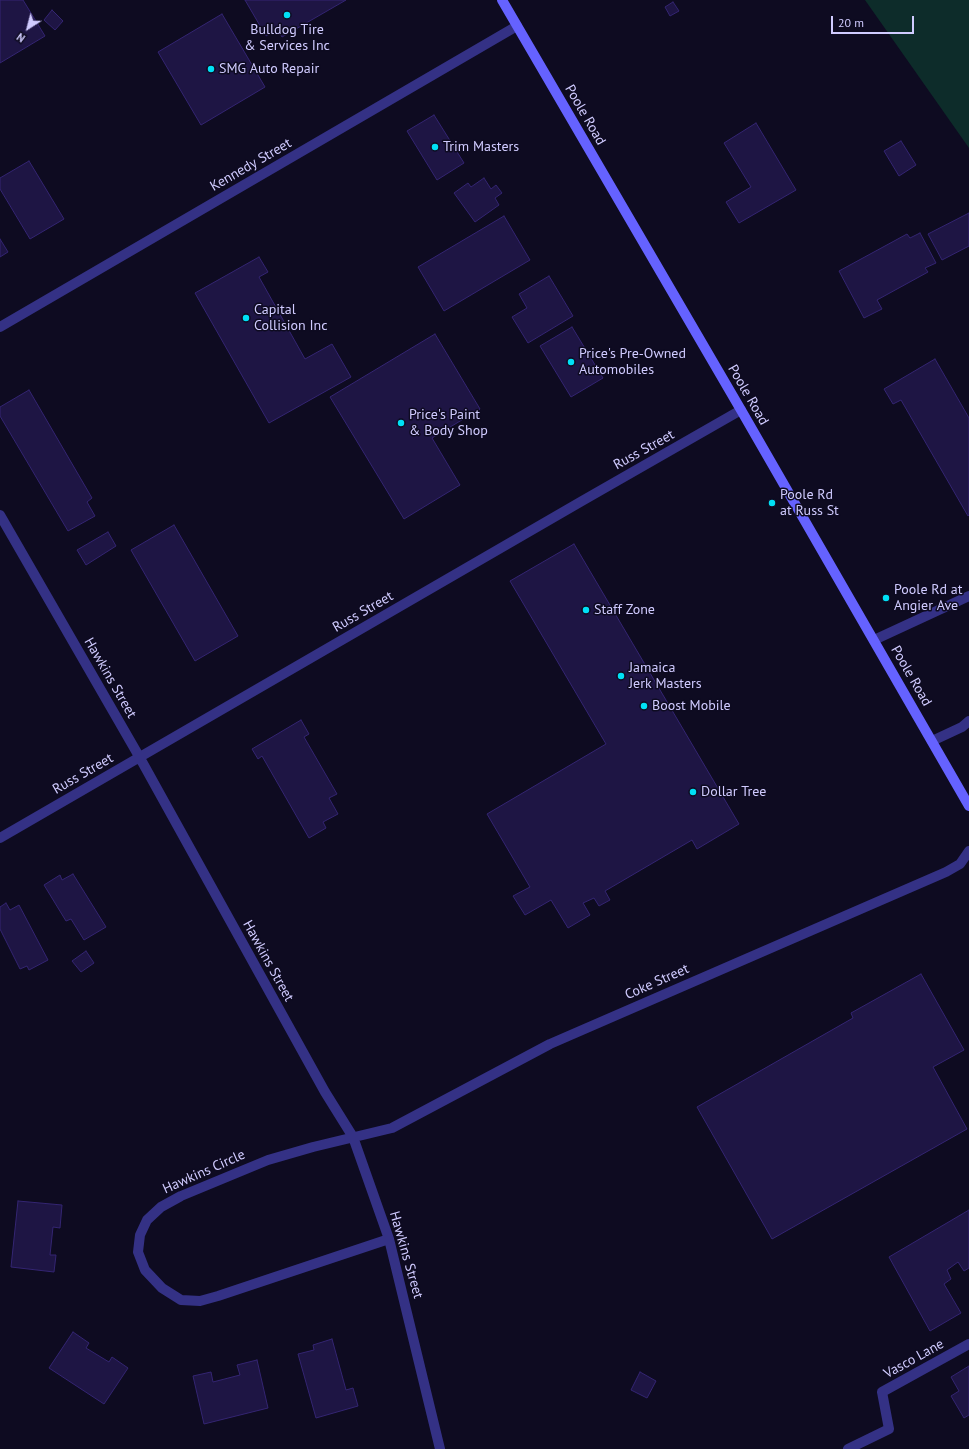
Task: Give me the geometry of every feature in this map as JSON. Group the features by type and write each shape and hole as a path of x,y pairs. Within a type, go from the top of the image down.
{"main road":[{"name":"Poole Road","path":"502,0 742,410 969,806"}],"street":[{"name":"Kennedy Street","path":"0,327 517,26"},
{"name":"Russ Street","path":"0,838 742,410"},
{"name":"Hawkins Street","path":"0,515 140,758 325,1092 353,1137 389,1239 440,1449"},
{"path":"874,640 969,596"},
{"path":"932,741 969,721"},
{"name":"Coke Street","path":"353,1137 392,1128 550,1044 946,872 960,864 969,851"},
{"name":"Hawkins Circle","path":"353,1137 268,1160 181,1196 162,1207 147,1220 140,1235 138,1252 145,1270 162,1288 181,1300 200,1301 389,1239"},
{"name":"Vasco Lane","path":"848,1449 889,1429 882,1392 969,1344"}],"green space":[{"path":"865,0 969,0 969,148"}],"building":[{"path":"0,0 23,0 45,36 0,63"},
{"name":"Bulldog Tire & Services Inc","path":"245,0 346,0 282,37 277,29 266,36"},
{"path":"673,2 679,11 670,16 665,7"},
{"path":"52,10 63,21 55,30 44,20"},
{"name":"SMG Auto Repair","path":"222,14 265,87 201,125 158,52"},
{"name":"Trim Masters","path":"434,115 464,163 437,180 407,131"},
{"path":"756,123 796,190 739,223 726,202 751,187 724,143"},
{"path":"901,141 916,165 899,176 884,151"},
{"path":"29,161 64,219 30,239 0,189 0,178"},
{"path":"484,178 491,189 496,185 502,193 495,198 499,205 475,222 454,193 468,183 471,187"},
{"path":"969,213 969,246 942,260 928,234"},
{"path":"504,216 530,260 444,311 418,267"},
{"path":"920,233 936,263 925,268 928,272 877,300 882,309 864,318 839,271 907,234 910,238"},
{"path":"0,239 8,252 0,257"},
{"name":"Capital Collision Inc","path":"259,257 268,272 259,277 305,359 332,344 351,377 269,423 195,293"},
{"path":"549,276 573,316 528,343 512,317 527,308 519,294"},
{"name":"Price's Pre-Owned Automobiles","path":"572,327 603,378 571,397 540,346"},
{"name":"Price's Paint & Body Shop","path":"435,334 480,409 432,438 460,485 404,519 330,397"},
{"path":"935,359 969,418 968,516 901,400 893,404 884,389"},
{"path":"29,390 92,498 87,502 95,516 68,531 0,416 0,407"},
{"path":"174,525 238,636 195,661 131,550"},
{"path":"108,532 116,546 86,565 77,550"},
{"path":"574,544 739,824 697,849 692,840 605,891 610,900 599,906 594,898 583,903 590,915 568,928 551,900 525,915 513,896 530,887 487,814 606,744 510,581"},
{"path":"301,720 309,734 304,737 337,794 329,798 338,814 323,822 326,828 309,838 262,756 258,759 252,749"},
{"path":"73,874 106,927 84,940 71,919 66,921 44,885 60,875 62,880"},
{"path":"6,903 10,910 19,905 48,960 29,970 27,966 20,969 0,929 0,907"},
{"path":"86,951 94,963 81,972 72,961"},
{"path":"921,974 964,1050 933,1067 967,1129 772,1239 697,1107 853,1018 851,1013"},
{"path":"18,1201 62,1205 60,1228 53,1227 50,1255 56,1255 54,1272 11,1267"},
{"path":"969,1210 969,1268 964,1271 958,1262 947,1270 951,1279 944,1284 961,1313 930,1331 889,1257"},
{"path":"73,1332 89,1343 86,1348 109,1362 112,1357 128,1368 104,1404 49,1368"},
{"path":"332,1339 346,1390 353,1388 358,1406 316,1418 298,1354 314,1350 313,1345"},
{"path":"257,1360 268,1408 204,1424 193,1376 211,1372 213,1382 240,1375 237,1365"},
{"path":"969,1366 969,1415 964,1418 951,1396 959,1391 951,1377"},
{"path":"640,1372 656,1381 647,1398 631,1390"}],"place":[{"name":"Bulldog Tire & Services Inc","path":"287,15"},
{"name":"SMG Auto Repair","path":"211,69"},
{"name":"Trim Masters","path":"435,147"},
{"name":"Capital Collision Inc","path":"246,318"},
{"name":"Price's Pre-Owned Automobiles","path":"571,362"},
{"name":"Price's Paint & Body Shop","path":"401,423"},
{"name":"Poole Rd at Russ St","path":"772,503"},
{"name":"Poole Rd at Angier Ave","path":"886,598"},
{"name":"Staff Zone","path":"586,610"},
{"name":"Jamaica Jerk Masters","path":"621,676"},
{"name":"Boost Mobile","path":"644,706"},
{"name":"Dollar Tree","path":"693,792"}]}
